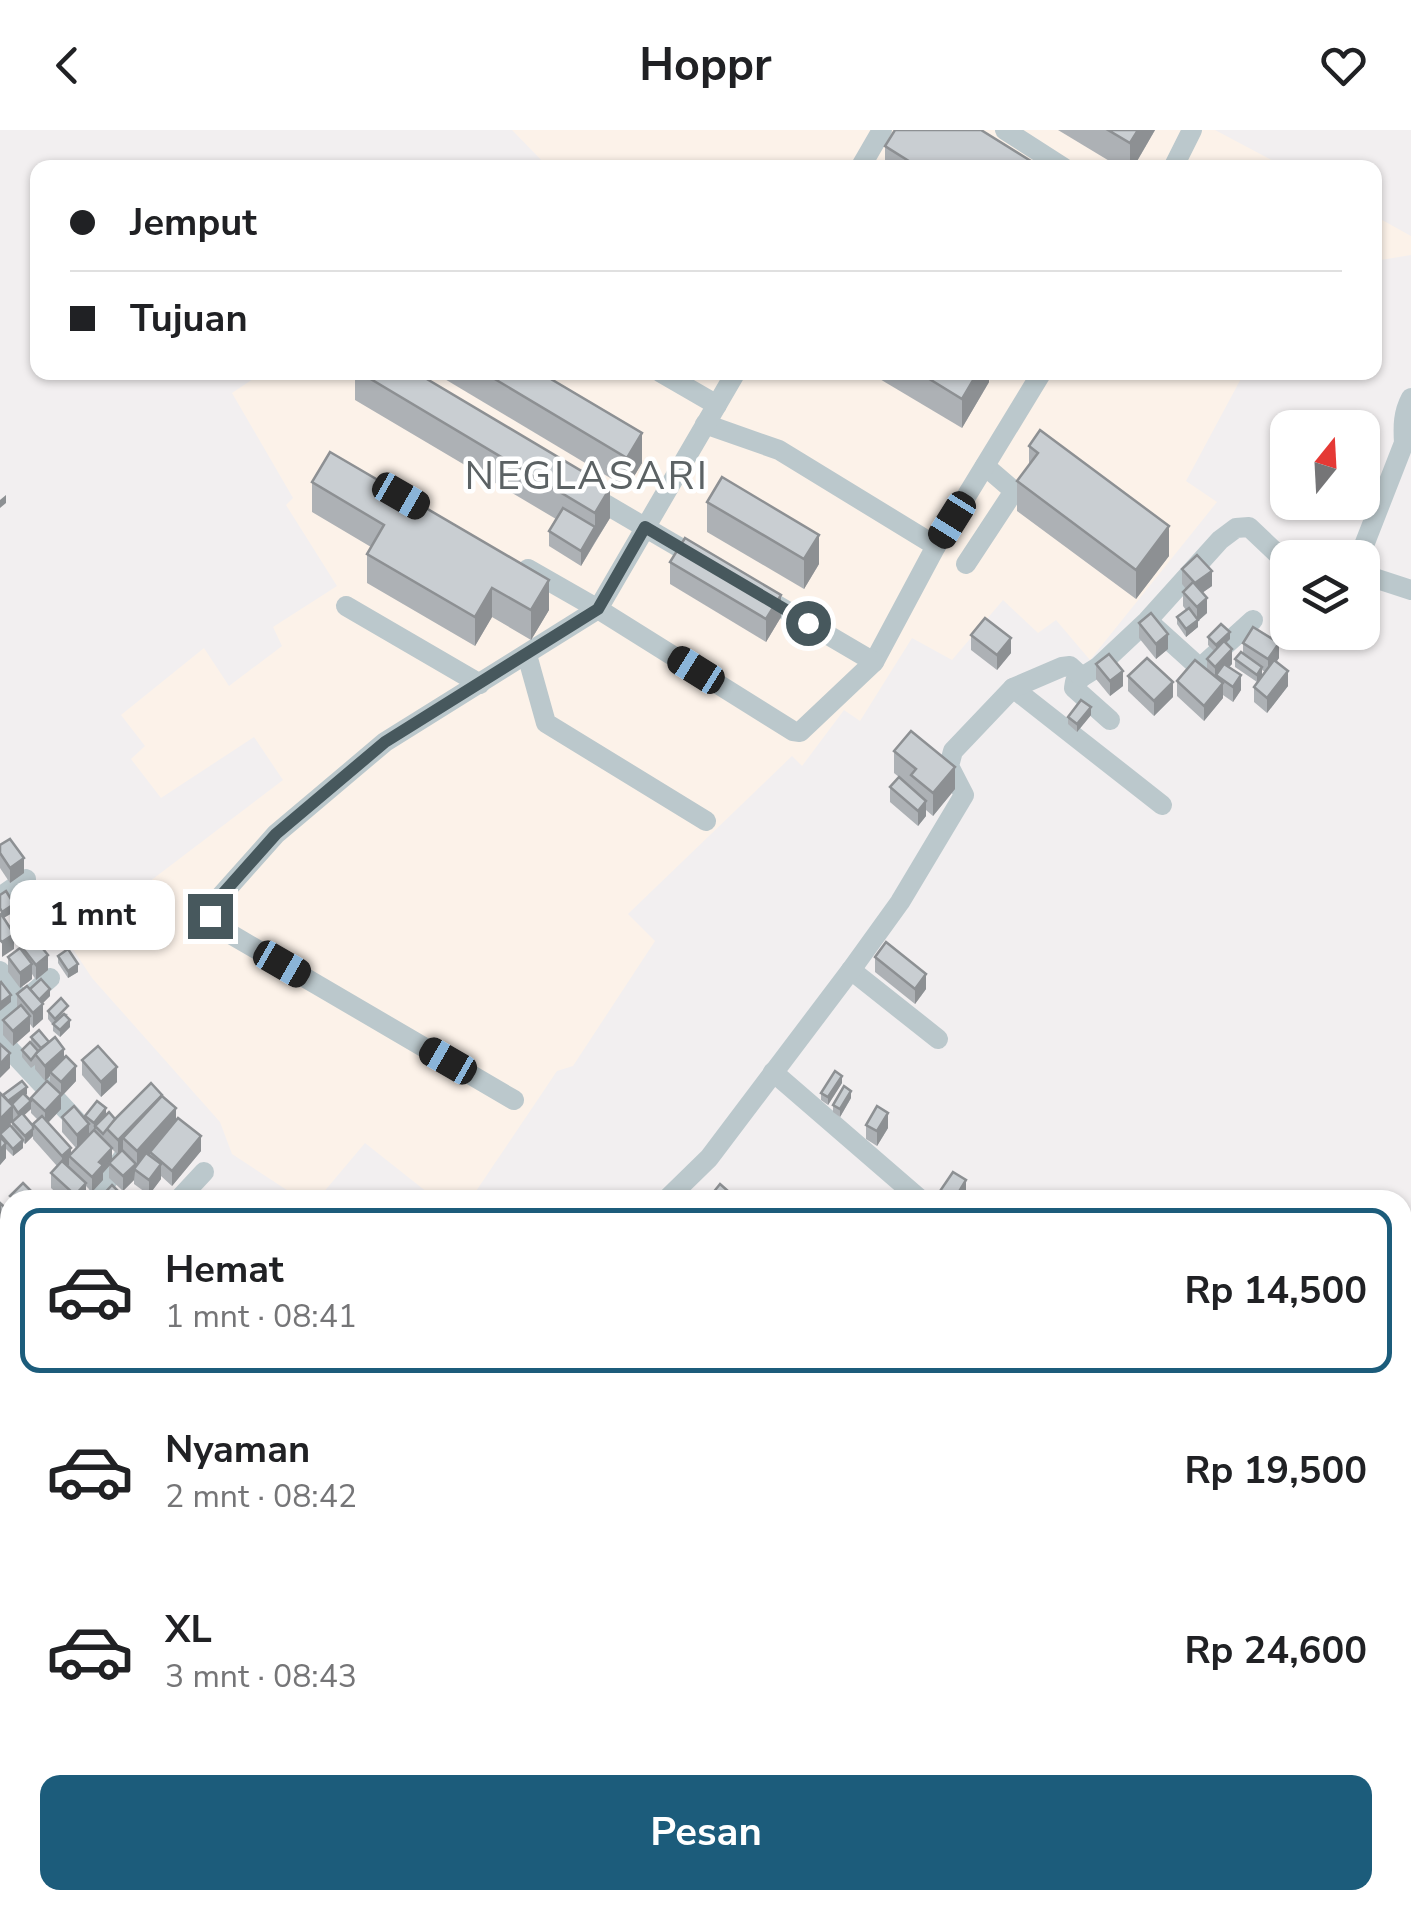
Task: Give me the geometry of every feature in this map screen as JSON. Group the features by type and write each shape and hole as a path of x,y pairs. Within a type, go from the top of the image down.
{"street":[{"path":"865,160 882,130"},
{"path":"1005,130 1052,160"},
{"path":"1177,160 1192,130"},
{"path":"674,380 717,405"},
{"path":"514,1100 215,925 211,907 276,834 385,742 598,609 731,380"},
{"path":"516,562 800,732 874,662 1032,380"},
{"path":"1367,540 1407,448 1402,427 1411,398"},
{"path":"705,424 779,450 936,546"},
{"path":"966,564 1014,491 985,466"},
{"path":"563,479 874,662"},
{"path":"1110,720 1074,688 1076,682 1147,621 1220,540 1236,528 1250,527 1270,546"},
{"path":"1380,580 1411,590"},
{"path":"346,606 480,684"},
{"path":"1147,621 1200,668 1253,620"},
{"path":"527,655 546,722 706,820"},
{"path":"676,1190 709,1158 900,902 964,795 950,766 953,751 1013,688 1062,667 1070,666 1082,677"},
{"path":"1013,688 1162,805"},
{"path":"0,897 26,880"},
{"path":"852,970 938,1040"},
{"path":"0,971 21,1002"},
{"path":"0,1022 50,978"},
{"path":"0,1039 118,1163"},
{"path":"773,1072 909,1190"},
{"path":"100,1190 143,1136"},
{"path":"187,1190 204,1172"}],"shaded area":[{"path":"512,130 1215,130 1272,160 541,160"},
{"path":"1382,220 1411,236 1411,255 1382,260"},
{"path":"252,380 1240,380 1186,481 1217,502 1090,660 1056,620 1038,633 1003,600 952,660 912,638 860,721 844,710 802,766 792,756 628,914 655,941 573,1066 557,1071 477,1190 424,1190 365,1143 325,1190 287,1190 232,1154 220,1122 92,978 57,925 42,891 54,881 91,926 283,780 254,737 161,798 131,759 145,746 121,715 204,648 229,686 282,646 273,627 337,586 286,505 293,498 232,393"}],"building":[{"path":"895,130 981,130 1029,160 907,160 885,146"},
{"path":"1108,130 1138,130 1130,143"},
{"path":"372,380 428,380 610,488 595,513"},
{"path":"496,380 553,380 642,433 627,458"},
{"path":"931,380 973,380 962,399"},
{"path":"1040,430 1169,526 1136,570 1017,481 1038,453 1029,446"},
{"path":"330,452 549,580 531,610 492,588 475,617 367,554 384,525 312,482"},
{"path":"722,477 819,535 804,559 707,502"},
{"path":"563,508 595,527 581,551 549,531"},
{"path":"685,538 781,595 766,619 670,562"},
{"path":"1197,555 1212,571 1195,583 1182,569"},
{"path":"1193,582 1207,598 1197,607 1183,592"},
{"path":"1189,608 1198,620 1186,629 1177,617"},
{"path":"1151,613 1168,634 1156,644 1139,623"},
{"path":"985,618 1011,638 997,655 971,635"},
{"path":"1221,624 1230,632 1216,645 1208,637"},
{"path":"1253,627 1270,637 1270,650 1274,650 1268,659 1243,643"},
{"path":"1224,641 1232,649 1215,667 1207,659"},
{"path":"1241,652 1262,667 1257,675 1235,659"},
{"path":"1109,654 1123,671 1110,681 1096,664"},
{"path":"1147,658 1173,682 1154,701 1128,676"},
{"path":"1195,660 1223,683 1204,706 1177,681"},
{"path":"1274,660 1288,671 1267,698 1254,687"},
{"path":"1224,664 1241,675 1233,687 1216,675"},
{"path":"1081,700 1091,707 1077,724 1068,717"},
{"path":"911,731 955,767 933,793 911,775 916,769 894,751"},
{"path":"899,777 926,801 918,811 890,787"},
{"path":"10,839 24,858 10,868 0,853 0,845"},
{"path":"6,891 14,904 2,912 0,895"},
{"path":"1,914 14,934 2,942 0,940"},
{"path":"34,938 48,955 36,965 22,947"},
{"path":"886,942 926,974 915,989 875,957"},
{"path":"20,948 32,964 20,973 8,957"},
{"path":"68,949 78,964 68,971 58,956"},
{"path":"41,979 50,989 39,1000 30,989"},
{"path":"0,983 11,995 0,1003"},
{"path":"27,986 43,1004 33,1013 17,994"},
{"path":"61,998 68,1006 55,1019 48,1011"},
{"path":"21,1005 30,1016 13,1031 3,1020"},
{"path":"64,1014 70,1020 60,1030 53,1024"},
{"path":"39,1030 49,1042 41,1048 31,1037"},
{"path":"55,1037 64,1049 45,1066 35,1054"},
{"path":"30,1042 38,1051 31,1060 22,1050"},
{"path":"0,1044 10,1053 0,1064"},
{"path":"98,1046 117,1067 101,1082 82,1060"},
{"path":"66,1056 76,1066 61,1082 50,1072"},
{"path":"835,1071 842,1076 828,1097 821,1093"},
{"path":"22,1081 27,1087 8,1101 3,1095"},
{"path":"47,1081 61,1094 45,1111 31,1098"},
{"path":"151,1083 162,1095 118,1140 106,1128"},
{"path":"844,1086 851,1091 840,1109 833,1105"},
{"path":"0,1093 13,1106 0,1119"},
{"path":"23,1093 31,1101 18,1113 12,1104"},
{"path":"162,1096 176,1108 137,1151 123,1138"},
{"path":"97,1101 106,1108 94,1123 85,1116"},
{"path":"74,1106 89,1124 77,1135 62,1117"},
{"path":"877,1106 888,1113 877,1131 866,1125"},
{"path":"109,1112 115,1119 103,1134 95,1126"},
{"path":"22,1113 33,1126 25,1136 12,1122"},
{"path":"42,1116 71,1148 62,1156 33,1124"},
{"path":"178,1118 201,1136 172,1171 150,1152"},
{"path":"10,1125 23,1140 13,1149 0,1134"},
{"path":"94,1130 112,1148 92,1177 69,1156"},
{"path":"122,1150 136,1164 123,1176 109,1163"},
{"path":"146,1153 161,1164 149,1180 134,1169"},
{"path":"62,1161 86,1183 80,1190 70,1190 51,1173"},
{"path":"953,1172 966,1180 960,1190 941,1190"}],"district":[{"name":"NEGLASARI","path":"587,475"}],"route":[{"path":"210,916 211,907 276,834 385,742 598,609 645,527 808,623"}]}
